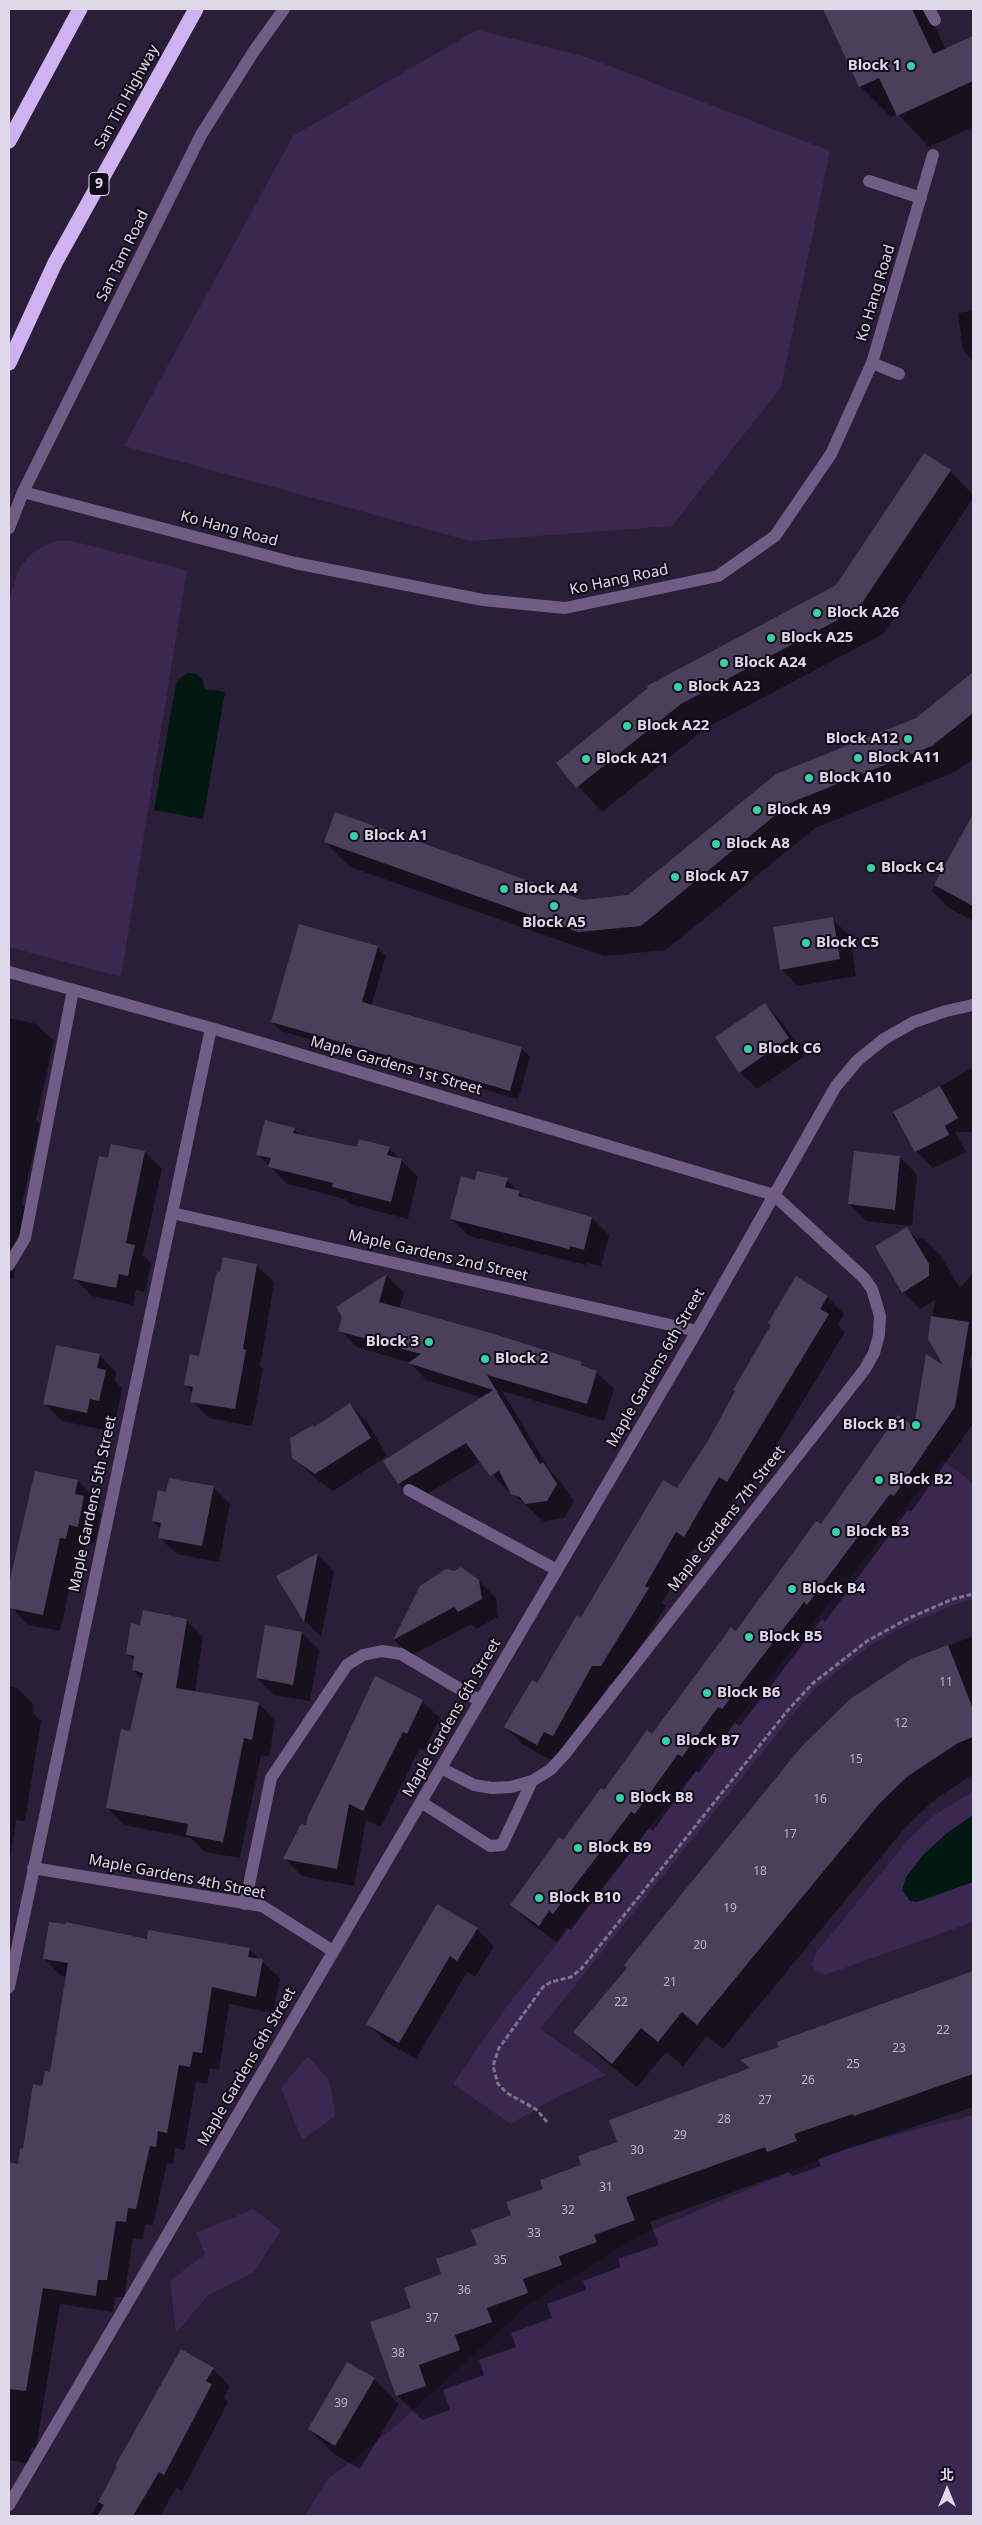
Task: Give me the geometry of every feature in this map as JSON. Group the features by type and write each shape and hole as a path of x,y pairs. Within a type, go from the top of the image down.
{"highway":[{"path":"9,141 80,9"},
{"name":"San Tin Highway","path":"9,363 55,263 196,9"}],"street":[{"name":"San Tam Road","path":"9,528 23,492 201,135 284,9"},
{"name":"Ko Hang Road","path":"23,492 294,563 483,600 565,608 718,576 775,536 832,454 872,363 933,155"},
{"path":"869,181 921,198"},
{"path":"872,363 899,374"},
{"name":"Maple Gardens 1st Street","path":"9,972 211,1028 774,1194"},
{"path":"9,1265 25,1238 73,990"},
{"name":"Maple Gardens 6th Street","path":"9,2505 14,2485 334,1951 697,1331 836,1086 858,1060 884,1039 914,1022 946,1011 973,1005"},
{"name":"Maple Gardens 5th Street","path":"9,1987 211,1028"},
{"name":"Maple Gardens 7th Street","path":"441,1768 474,1784 492,1788 512,1787 532,1781 550,1770 564,1755 865,1369 874,1353 879,1335 880,1316 872,1289 864,1278 774,1194"},
{"name":"Maple Gardens 2nd Street","path":"172,1212 697,1331"},
{"path":"409,1490 557,1570"},
{"path":"245,1904 271,1778 347,1665 364,1655 382,1651 401,1654 480,1701"},
{"path":"421,1802 490,1846 502,1844 532,1781"},
{"name":"Maple Gardens 4th Street","path":"33,1868 262,1906 334,1951"}],"path":[{"path":"547,2122 537,2110 507,2093 498,2084 493,2066 499,2048 543,1987 551,1982 571,1977 582,1968 788,1710 812,1684 867,1641 909,1618 952,1600 973,1594"}],"shaded area":[{"path":"477,30 586,57 830,151 781,387 672,526 470,541 124,446 293,136"},
{"path":"57,541 72,541 187,570 121,977 9,947 9,599 20,567 31,554 43,546"},
{"path":"188,673 197,674 203,681 205,689 225,692 203,819 154,810 176,684 181,677"},
{"path":"943,1461 973,1483 973,1599 911,1623 871,1645 816,1688 793,1714 540,2029 606,2075 557,2097 511,2124 453,2084 507,2006"},
{"path":"973,1791 973,1922 825,1975 815,1970 812,1964 816,1953 908,1840 933,1816"},
{"path":"973,1815 973,1882 917,1902 910,1901 902,1890 906,1877 923,1855 947,1833"},
{"path":"308,2056 330,2082 335,2116 302,2140 281,2088"},
{"path":"973,2115 973,2516 305,2516 327,2480 399,2423 529,2304 640,2235 849,2147"},
{"path":"253,2209 281,2230 254,2272 208,2295 176,2333 170,2281 205,2254 196,2233"}],"building":[{"name":"Block 1","path":"823,9 912,9 933,54 973,36 973,81 897,116 879,78 859,87"},
{"path":"924,453 951,470 858,609 681,704 576,788 556,763 648,688 647,686 836,585"},
{"path":"973,672 973,713 932,746 790,803 641,926 578,932 324,842 335,812 583,900 628,895 776,774 916,718"},
{"path":"973,814 973,906 934,885"},
{"name":"Block C5","path":"833,917 840,959 780,970 773,927"},
{"path":"299,924 378,946 362,1002 522,1047 510,1091 271,1022"},
{"name":"Block C6","path":"765,1003 789,1038 739,1073 715,1037"},
{"path":"940,1086 958,1118 945,1126 949,1135 915,1152 893,1112"},
{"path":"265,1120 295,1128 293,1133 357,1147 359,1139 390,1147 387,1155 402,1159 391,1202 332,1187 333,1183 268,1167 271,1158 256,1155"},
{"path":"111,1144 145,1151 126,1243 135,1245 128,1276 119,1274 116,1288 73,1279 99,1156 108,1158"},
{"path":"854,1151 900,1156 895,1210 848,1204"},
{"path":"477,1171 508,1178 505,1187 520,1191 518,1196 592,1217 584,1250 570,1246 569,1249 450,1219 461,1176 475,1180"},
{"path":"907,1227 929,1264 929,1276 902,1293 875,1246"},
{"path":"223,1257 257,1264 243,1349 246,1350 235,1409 190,1402 193,1387 184,1385 190,1354 199,1356 217,1271 220,1272"},
{"path":"387,1274 379,1302 494,1334 582,1362 581,1365 597,1371 587,1404 487,1375 540,1464 543,1462 557,1484 547,1501 525,1504 520,1497 511,1494 499,1471 490,1476 466,1443 398,1484 383,1461 493,1390 408,1363 421,1354 338,1331 342,1317 336,1307"},
{"path":"796,1276 828,1296 820,1309 829,1314 727,1482 719,1477 684,1537 676,1532 645,1586 649,1588 601,1666 592,1666 553,1736 544,1732 537,1745 504,1727 532,1680 537,1683 577,1615 581,1617 663,1480 677,1488 709,1439 735,1391 733,1390 771,1325 768,1323"},
{"path":"931,1316 969,1322 955,1407 894,1496 890,1494 807,1605 804,1602 722,1709 718,1707 682,1757 678,1754 635,1814 631,1812 553,1914 549,1911 539,1926 510,1905 559,1837 563,1840 601,1788 604,1790 647,1730 652,1734 731,1627 736,1631 816,1521 821,1524 898,1415 914,1426 926,1354 943,1365 928,1339"},
{"path":"56,1345 100,1354 97,1368 106,1370 99,1401 90,1399 87,1413 43,1404"},
{"path":"350,1403 371,1438 315,1474 292,1458 290,1438 313,1425 314,1427"},
{"path":"35,1471 78,1480 75,1494 84,1496 78,1527 69,1525 66,1539 60,1538 43,1615 9,1608 9,1584"},
{"path":"169,1478 214,1486 202,1546 158,1538 161,1523 152,1521 158,1490 166,1492"},
{"path":"318,1553 304,1622 276,1576"},
{"path":"461,1567 479,1580 482,1599 458,1612 454,1607 393,1640 420,1586 446,1569 454,1571"},
{"path":"143,1610 187,1619 176,1688 259,1702 252,1740 244,1738 223,1842 186,1835 188,1824 106,1808 121,1729 130,1731 143,1673 132,1670 134,1656 126,1654 131,1623 140,1625"},
{"path":"265,1625 302,1632 293,1685 256,1678"},
{"path":"948,1645 973,1709 973,1737 958,1743 908,1776 878,1805 697,2025 682,2012 658,2042 641,2028 612,2064 573,2032 627,1968 624,1965 802,1746 850,1699 911,1659"},
{"path":"375,1676 423,1700 407,1734 403,1732 363,1811 349,1804 337,1869 283,1859 301,1824 306,1825 308,1816"},
{"path":"437,1904 478,1928 457,1961 450,1956 399,2043 366,2024"},
{"path":"49,1922 65,1924 66,1922 147,1939 148,1930 250,1948 248,1957 263,1959 256,1997 212,1987 202,2053 193,2052 190,2067 179,2065 167,2133 158,2131 156,2147 150,2146 136,2209 128,2208 126,2222 116,2221 107,2280 98,2280 96,2296 43,2288 26,2391 9,2389 9,2162 18,2164 20,2148 23,2149 33,2084 42,2086 45,2071 50,2072 68,1963 43,1959"},
{"path":"973,1971 973,2074 854,2116 853,2114 794,2134 797,2141 767,2152 765,2147 626,2197 635,2220 594,2235 597,2242 559,2256 562,2265 523,2279 528,2293 487,2308 492,2322 455,2335 460,2350 419,2365 426,2386 396,2396 370,2322 411,2308 404,2288 441,2274 436,2259 477,2245 471,2230 511,2215 506,2202 543,2189 540,2180 581,2165 578,2156 617,2142 609,2120 750,2068 740,2060 779,2047 777,2042"},
{"path":"181,2349 214,2368 206,2381 212,2384 164,2475 159,2472 133,2516 97,2516 104,2505 98,2502 117,2467 115,2466"},
{"path":"347,2362 375,2378 335,2446 308,2429"}],"place":[{"name":"Block 1","path":"911,66"},
{"name":"Block A26","path":"817,613"},
{"name":"Block A25","path":"771,638"},
{"name":"Block A24","path":"724,663"},
{"name":"Block A23","path":"678,687"},
{"name":"Block A22","path":"627,726"},
{"name":"Block A12","path":"908,739"},
{"name":"Block A11","path":"858,758"},
{"name":"Block A21","path":"586,759"},
{"name":"Block A10","path":"809,778"},
{"name":"Block A9","path":"757,810"},
{"name":"Block A1","path":"354,836"},
{"name":"Block A8","path":"716,844"},
{"name":"Block C4","path":"871,868"},
{"name":"Block A7","path":"675,877"},
{"name":"Block A4","path":"504,889"},
{"name":"Block A5","path":"554,906"},
{"name":"Block C5","path":"806,943"},
{"name":"Block C6","path":"748,1049"},
{"name":"Block 3","path":"429,1342"},
{"name":"Block 2","path":"485,1359"},
{"name":"Block B1","path":"916,1425"},
{"name":"Block B2","path":"879,1480"},
{"name":"Block B3","path":"836,1532"},
{"name":"Block B4","path":"792,1589"},
{"name":"Block B5","path":"749,1637"},
{"name":"Block B6","path":"707,1693"},
{"name":"Block B7","path":"666,1741"},
{"name":"Block B8","path":"620,1798"},
{"name":"Block B9","path":"578,1848"},
{"name":"Block B10","path":"539,1898"}]}
